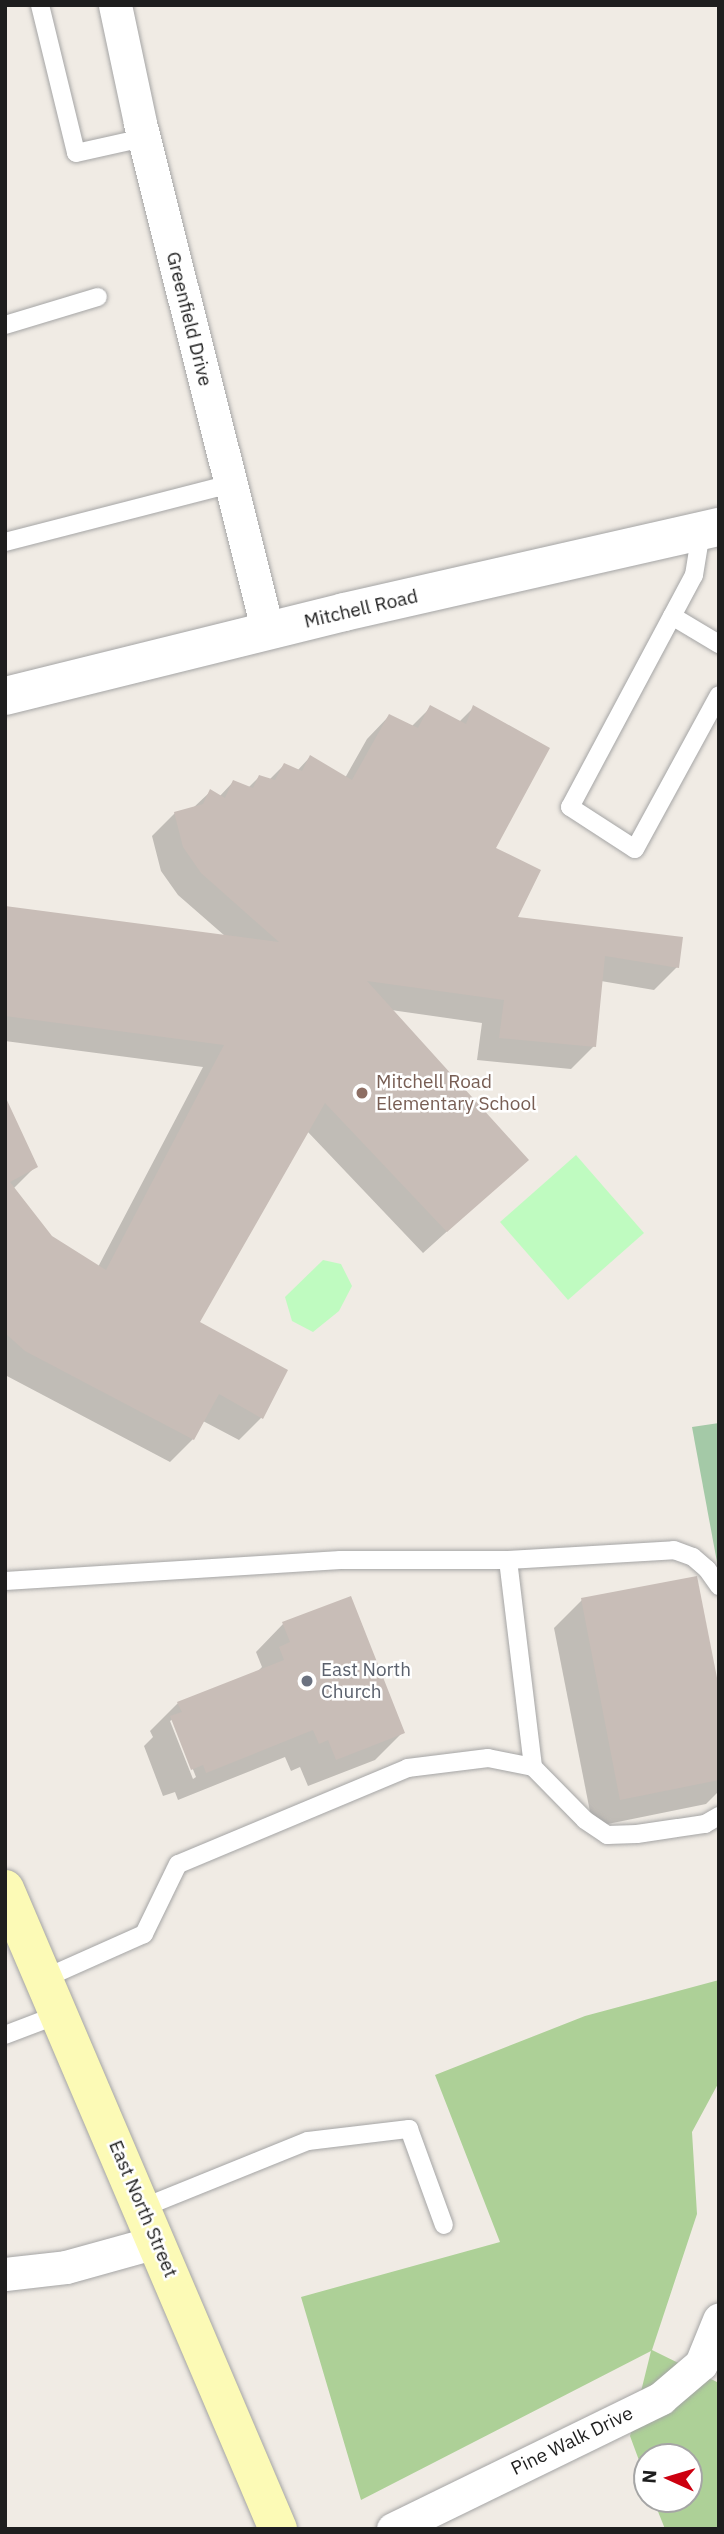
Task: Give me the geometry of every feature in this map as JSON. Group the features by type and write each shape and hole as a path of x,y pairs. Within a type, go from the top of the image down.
{"main road":[{"name":"East North Street","path":"9,1908 45,1978 278,2529"}],"street":[{"name":"Greenfield Drive","path":"116,5 143,138 268,632"},
{"name":"Mitchell Road","path":"5,696 710,530"},
{"path":"5,2274 66,2267 149,2225"},
{"name":"Pine Walk Drive","path":"393,2529 661,2398 701,2364 719,2320"}],"lane":[{"path":"40,5 76,153 143,138"},
{"path":"5,325 98,297"},
{"path":"5,542 231,484"},
{"path":"710,530 694,575 570,807 635,849 719,695"},
{"path":"672,616 719,645"},
{"path":"5,1581 340,1560 508,1559 674,1550 693,1557 707,1569 719,1586"},
{"path":"508,1559 533,1767"},
{"path":"45,1978 144,1934 178,1864 408,1768 488,1758 533,1767 585,1820 607,1835 637,1835 705,1824 719,1816"},
{"path":"5,2035 60,2014"},
{"path":"149,2225 308,2141 409,2129 444,2225"}],"green space":[{"path":"576,1155 644,1233 568,1300 500,1222"},
{"path":"323,1260 341,1264 352,1286 339,1311 313,1332 292,1321 285,1297"},
{"path":"719,1423 719,1573 692,1427"},
{"path":"719,1980 719,2082 692,2132 697,2214 652,2350 719,2383 719,2529 665,2529 659,2513 703,2513 703,2443 633,2444 630,2436 651,2351 361,2500 301,2297 500,2242 435,2075 585,2016"}],"building":[{"path":"430,705 466,724 473,705 550,748 496,848 541,870 518,917 683,937 679,968 605,956 596,1047 499,1038 504,1000 367,981 529,1160 447,1232 325,1103 200,1322 288,1370 263,1419 219,1394 194,1440 25,1351 5,1333 5,1096 38,1167 10,1182 52,1236 106,1270 224,1045 5,1016 5,906 279,942 201,873 183,847 174,812 203,804 210,789 225,798 233,780 253,788 259,775 275,780 284,763 302,771 310,755 352,780 389,714 418,728"},
{"path":"697,1576 719,1688 719,1780 620,1800 581,1598"},
{"name":"East North Church","path":"351,1596 405,1733 336,1760 328,1740 319,1744 313,1730 206,1773 203,1765 191,1770 170,1716 182,1712 177,1702 284,1660 279,1647 290,1642 282,1622"}],"place":[{"name":"Mitchell Road Elementary School","path":"362,1093"},
{"name":"East North Church","path":"307,1681"}]}
